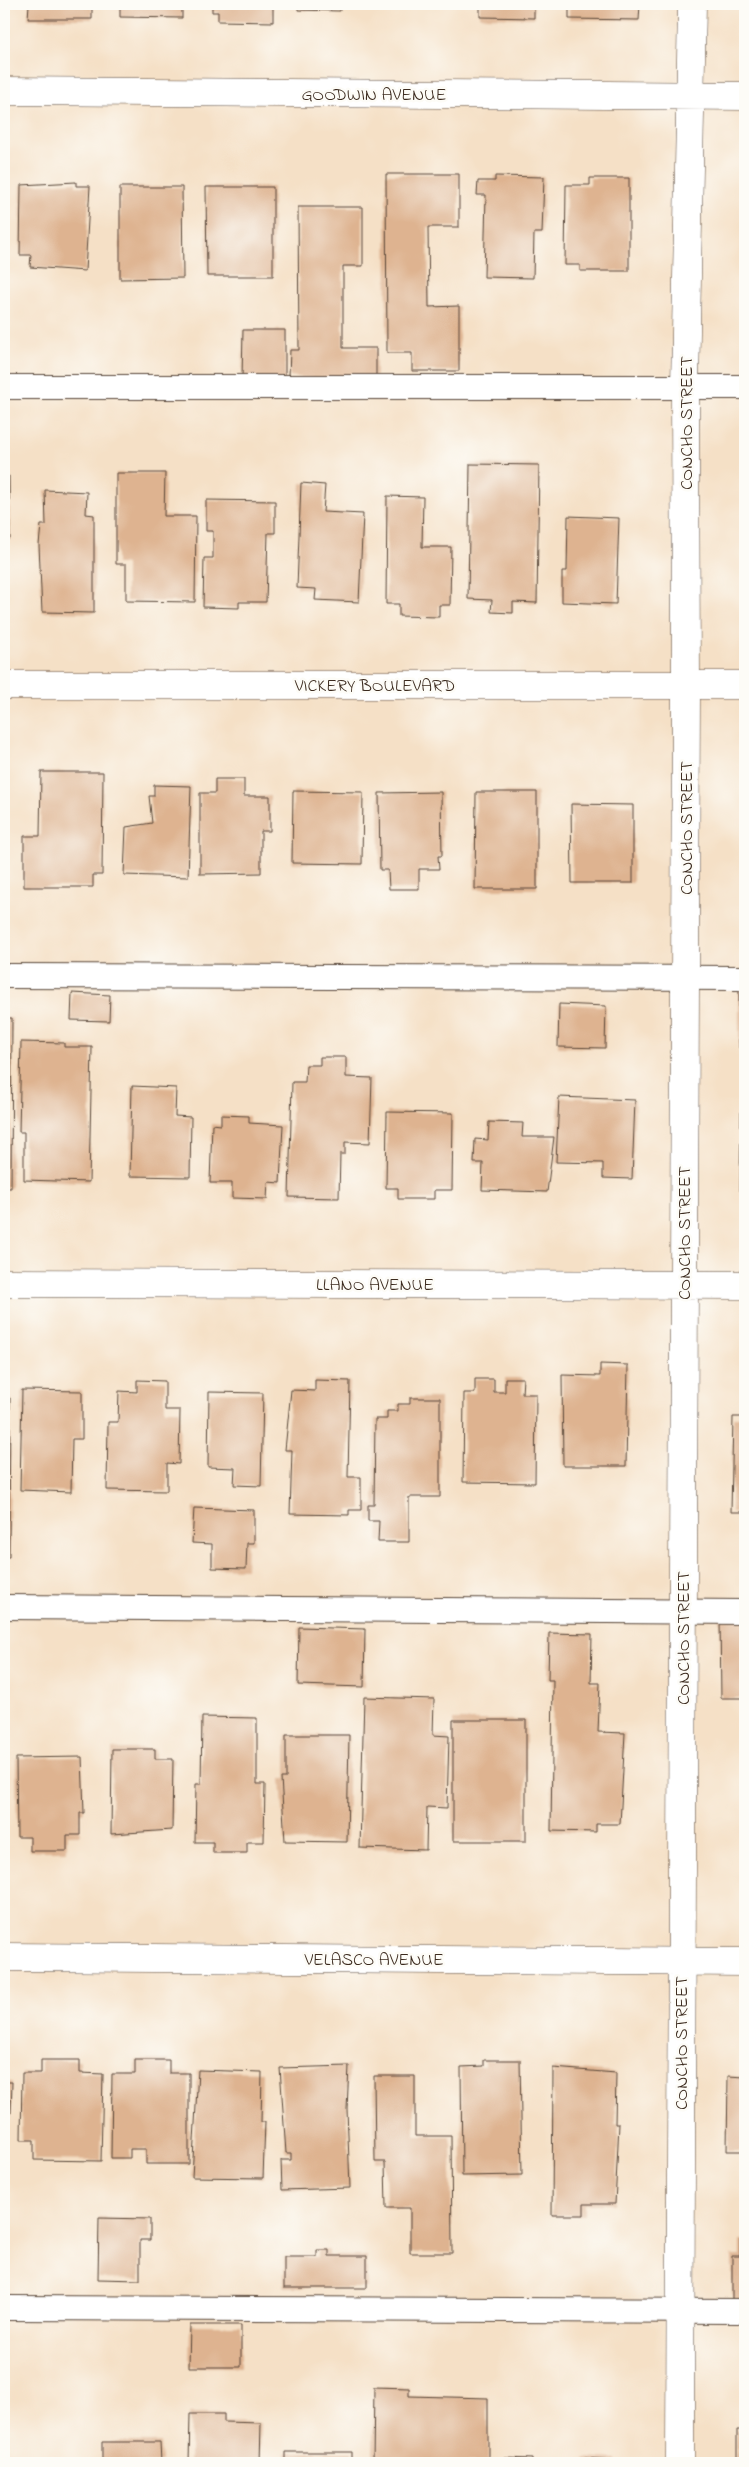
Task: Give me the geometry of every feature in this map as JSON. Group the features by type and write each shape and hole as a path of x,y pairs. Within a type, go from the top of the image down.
{"street":[{"name":"CONCHO STREET","path":"680,2463 686,685 685,387 692,4"},
{"name":"GOODWIN AVENUE","path":"4,91 745,96"},
{"name":"VICKERY BOULEVARD","path":"4,685 745,685"},
{"name":"LLANO AVENUE","path":"4,1283 745,1285"},
{"name":"VELASCO AVENUE","path":"4,1957 745,1962"}],"lane":[{"path":"4,387 745,387"},
{"path":"4,976 745,978"},
{"path":"4,1607 745,1612"},
{"path":"4,2308 745,2310"}],"building":[{"path":"29,4 92,4 92,19 28,19"},
{"path":"120,4 182,4 182,18 120,17"},
{"path":"212,4 273,4 273,22 218,21 218,12 212,12"},
{"path":"298,4 340,4 340,11 298,10"},
{"path":"480,4 534,4 534,18 480,17"},
{"path":"569,4 640,4 639,20 569,19"},
{"path":"4,171 6,171 5,234 4,234"},
{"path":"386,174 459,174 459,227 428,227 429,307 459,306 459,371 412,371 412,353 387,353"},
{"path":"495,176 544,177 542,233 534,233 533,278 484,277 486,195 477,195 478,181 495,181"},
{"path":"590,178 629,178 629,271 580,271 580,265 565,265 566,185 590,185"},
{"path":"76,182 76,186 90,186 85,271 30,267 31,255 20,255 21,185"},
{"path":"120,187 182,187 183,278 120,279"},
{"path":"206,187 273,187 273,276 207,276"},
{"path":"298,207 363,207 363,266 343,266 343,348 376,348 376,386 289,376 290,350 299,350"},
{"path":"243,330 285,330 285,379 242,379"},
{"path":"470,464 539,465 537,603 513,602 513,613 491,612 492,600 468,599"},
{"path":"116,473 165,473 164,516 196,516 195,602 126,601 126,564 116,564"},
{"path":"4,476 9,476 10,539 4,539"},
{"path":"301,483 325,485 323,512 363,514 359,602 315,600 316,589 297,588"},
{"path":"45,490 87,492 86,514 94,515 94,613 42,612 39,545 41,525 46,525"},
{"path":"387,496 423,497 422,547 451,547 450,605 439,605 439,617 399,616 399,604 386,604"},
{"path":"206,500 275,501 275,533 268,533 266,602 239,602 239,608 203,607 204,558 213,558 213,531 206,531"},
{"path":"568,516 619,518 616,604 562,602 562,571 567,571"},
{"path":"41,772 103,772 102,875 93,875 93,887 24,887 24,836 40,836"},
{"path":"215,779 244,779 244,796 270,796 270,831 261,831 261,873 200,874 200,793 215,793"},
{"path":"154,785 191,786 188,877 124,875 126,827 152,823 149,796 154,796"},
{"path":"293,791 363,792 362,864 292,863"},
{"path":"441,792 442,856 438,856 439,869 419,869 419,889 389,889 388,870 380,870 379,793"},
{"path":"476,792 537,792 537,889 475,889"},
{"path":"571,804 633,805 633,883 572,883"},
{"path":"739,991 745,991 745,1048 739,1048"},
{"path":"72,993 110,995 109,1021 71,1020"},
{"path":"559,1004 606,1006 605,1048 558,1047"},
{"path":"4,1018 12,1018 11,1188 4,1188"},
{"path":"21,1042 64,1043 64,1047 92,1047 89,1182 24,1180 24,1132 19,1132"},
{"path":"320,1057 346,1057 346,1077 372,1078 370,1143 345,1142 345,1154 340,1154 339,1198 289,1197 292,1082 305,1082 306,1065 320,1065"},
{"path":"132,1086 176,1088 175,1116 191,1117 190,1177 130,1176"},
{"path":"559,1097 635,1100 632,1179 603,1178 603,1163 556,1162"},
{"path":"741,1101 745,1101 745,1191 740,1191"},
{"path":"387,1112 453,1113 452,1190 434,1190 434,1199 398,1199 398,1188 386,1188"},
{"path":"221,1115 249,1116 249,1123 283,1125 280,1183 268,1182 267,1199 232,1198 232,1183 210,1183 212,1124 221,1125"},
{"path":"489,1122 523,1123 522,1137 554,1137 547,1192 482,1190 483,1163 474,1163 475,1139 488,1140"},
{"path":"600,1364 628,1365 626,1466 563,1466 562,1375 600,1376"},
{"path":"505,1378 523,1378 522,1394 536,1394 535,1483 463,1482 464,1393 475,1393 475,1379 494,1379 494,1392 505,1392"},
{"path":"137,1380 165,1381 165,1410 180,1410 179,1464 167,1463 167,1491 107,1490 108,1422 118,1422 119,1391 137,1392"},
{"path":"315,1380 350,1381 348,1477 361,1477 361,1510 349,1510 349,1515 290,1514 292,1450 285,1450 291,1390 315,1391"},
{"path":"22,1390 82,1391 82,1439 72,1439 71,1492 20,1490"},
{"path":"209,1392 263,1393 261,1486 234,1485 235,1468 208,1467"},
{"path":"4,1398 10,1398 9,1557 4,1557"},
{"path":"410,1398 440,1398 440,1497 409,1497 409,1542 378,1542 379,1521 368,1521 368,1505 374,1505 375,1419 387,1419 387,1411 398,1411 398,1404 410,1404"},
{"path":"733,1417 745,1417 745,1512 731,1512"},
{"path":"194,1508 254,1510 254,1543 247,1543 246,1569 212,1568 212,1544 192,1543"},
{"path":"745,1618 745,1698 721,1698 720,1619"},
{"path":"299,1627 365,1629 364,1687 298,1685"},
{"path":"549,1633 592,1634 591,1683 600,1683 598,1732 625,1733 620,1824 596,1824 596,1832 551,1831 553,1680 548,1680"},
{"path":"364,1697 434,1699 433,1735 449,1736 447,1808 427,1807 426,1850 360,1848"},
{"path":"202,1717 257,1718 257,1784 265,1784 264,1842 247,1842 247,1853 213,1853 213,1842 195,1842 196,1784 201,1784"},
{"path":"453,1720 526,1720 526,1841 453,1841"},
{"path":"286,1735 349,1735 347,1842 285,1841 281,1778 286,1778"},
{"path":"112,1749 155,1749 155,1759 173,1759 172,1830 111,1834"},
{"path":"82,1757 84,1813 80,1813 80,1835 67,1835 67,1851 30,1851 30,1837 17,1837 16,1758"},
{"path":"41,2060 80,2060 80,2073 103,2074 101,2161 34,2160 34,2140 21,2140 22,2073 41,2073"},
{"path":"135,2060 169,2060 169,2073 189,2073 189,2164 146,2164 146,2149 130,2149 130,2158 111,2158 112,2074 135,2074"},
{"path":"484,2060 520,2060 522,2175 462,2176 461,2067 484,2066"},
{"path":"349,2066 347,2109 350,2188 282,2190 281,2160 291,2160 291,2153 286,2153 280,2068"},
{"path":"553,2068 616,2073 615,2124 619,2124 615,2204 584,2204 584,2215 552,2215"},
{"path":"198,2070 262,2072 261,2122 265,2122 263,2178 192,2177"},
{"path":"374,2076 415,2076 415,2136 451,2136 452,2253 410,2253 410,2208 386,2208 385,2162 375,2162"},
{"path":"728,2076 745,2077 745,2151 727,2151"},
{"path":"4,2082 12,2082 11,2113 4,2112"},
{"path":"99,2218 150,2219 150,2240 140,2240 140,2280 98,2279"},
{"path":"740,2240 745,2240 745,2303 732,2303 732,2256 740,2256"},
{"path":"317,2250 329,2250 329,2256 367,2256 367,2288 284,2288 284,2257 317,2257"},
{"path":"190,2325 241,2325 241,2367 189,2367"},
{"path":"374,2387 409,2388 409,2396 488,2398 488,2463 373,2463"},
{"path":"190,2414 224,2414 224,2422 261,2423 260,2463 189,2463"},
{"path":"737,2430 745,2430 745,2463 737,2463"},
{"path":"102,2442 160,2442 161,2463 102,2463"},
{"path":"286,2452 351,2452 351,2463 286,2463"},
{"path":"505,2458 532,2459 532,2463 505,2463"},
{"path":"585,2458 616,2460 616,2463 585,2463"}]}
